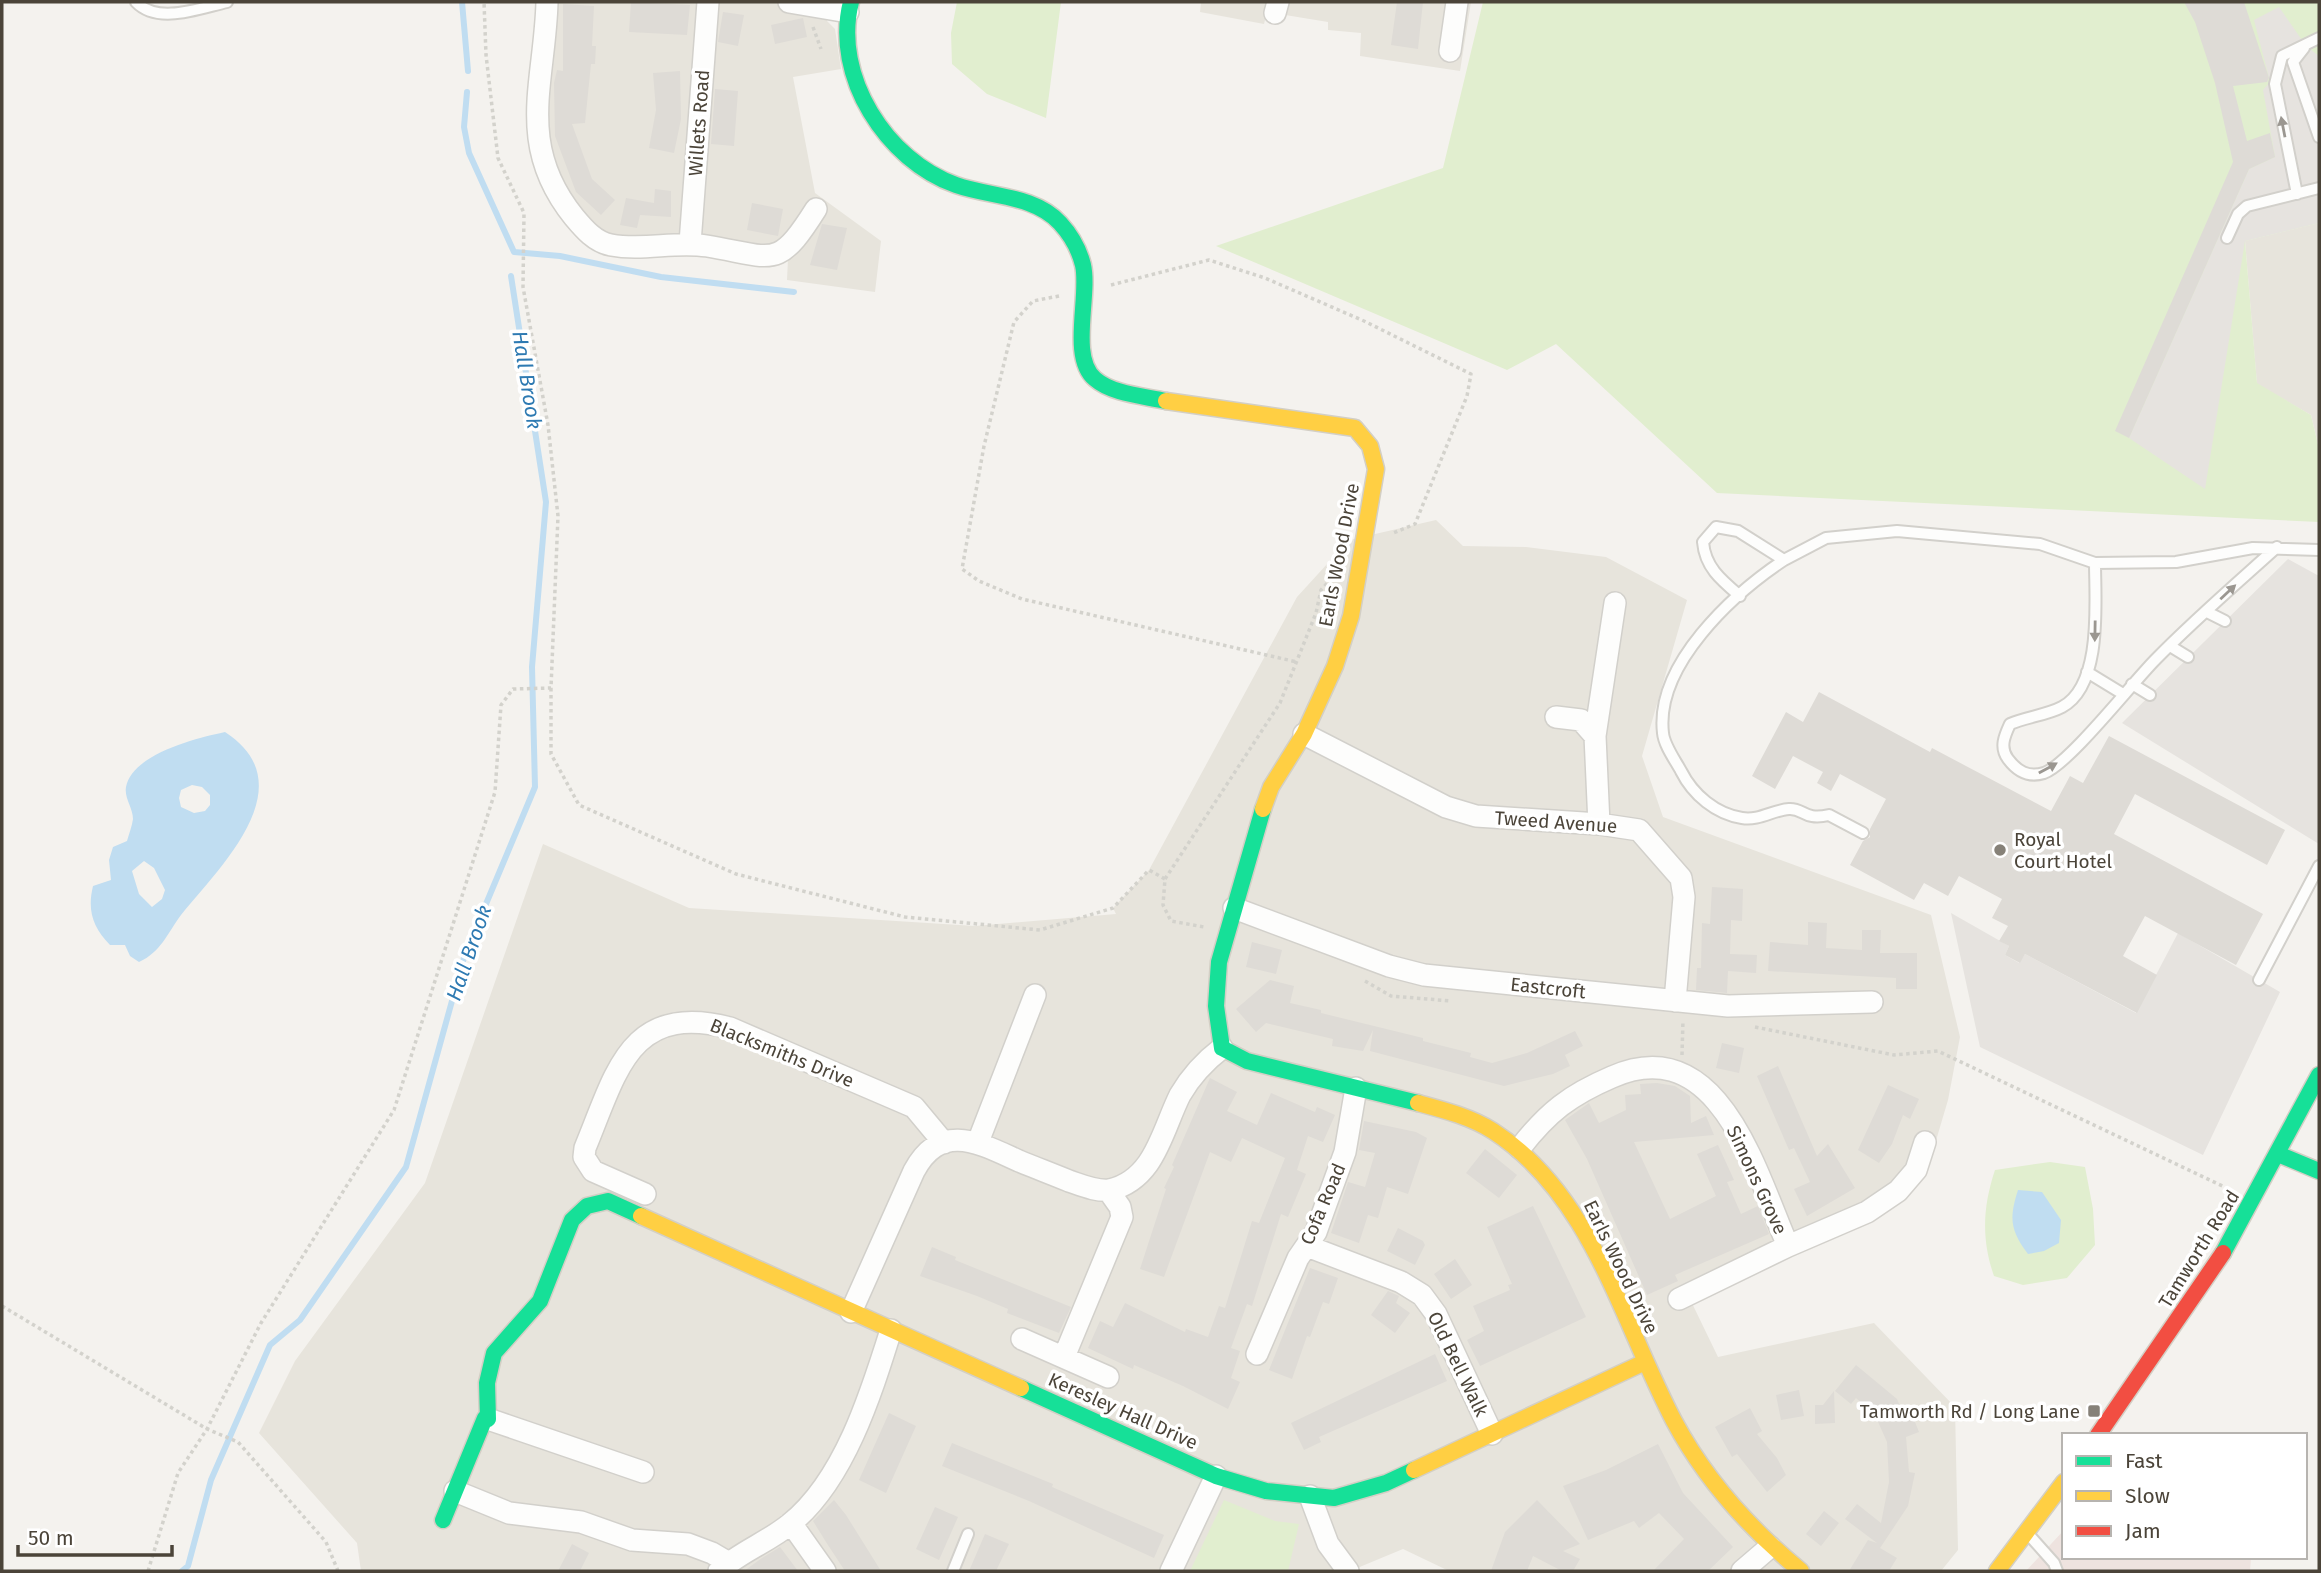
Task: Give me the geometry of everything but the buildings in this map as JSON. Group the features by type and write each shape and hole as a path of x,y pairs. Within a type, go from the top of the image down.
{"street":[{"path":"547,2 536,113 544,160 559,195 582,226 609,244 628,247 690,243 765,255 782,254 792,246 816,209"},
{"name":"Willets Road","path":"690,243 708,2"},
{"path":"789,2 849,7"},
{"path":"1450,51 1457,2"},
{"name":"Earls Wood Drive","path":"849,7 848,36 857,82 880,128 896,148 916,166 954,185 1042,209 1071,235 1082,255 1087,291 1082,356 1096,380 1134,395 1355,428 1370,446 1376,469 1351,616 1335,666 1304,734 1271,787 1256,827 1219,962 1216,1006 1222,1048 1247,1061 1436,1107 1490,1128 1520,1148 1546,1175 1576,1214 1645,1362 1687,1441 1770,1547 1801,1571"},
{"path":"1599,824 1595,736 1615,603"},
{"path":"1556,717 1581,720 1595,736"},
{"name":"Tweed Avenue","path":"1304,734 1447,807 1476,816 1599,824 1639,830 1681,878 1684,897 1679,1009"},
{"name":"Eastcroft","path":"1234,908 1389,966 1424,975 1679,1009 1872,1002"},
{"path":"978,1142 1035,995"},
{"name":"Blacksmiths Drive","path":"645,1194 593,1171 584,1157 585,1149 619,1067 634,1044 653,1030 676,1024 703,1021 730,1028 914,1107 944,1143"},
{"path":"851,1312 923,1155 933,1146 957,1140 978,1142 1085,1187 1108,1190 1132,1181 1146,1170 1181,1094 1203,1062 1222,1048"},
{"name":"Simons Grove","path":"1520,1148 1550,1114 1576,1093 1638,1068 1662,1068 1681,1073 1701,1084 1723,1108 1745,1146 1788,1246"},
{"name":"Tamworth Road","path":"2099,1433 2224,1251 2319,1075"},
{"name":"Cofa Road","path":"1257,1354 1298,1258 1315,1233 1345,1152 1356,1088"},
{"name":"Simons Grove","path":"1679,1299 1788,1246 1867,1212 1898,1191 1916,1170 1925,1142"},
{"path":"2278,1153 2319,1171"},
{"path":"1064,1357 1122,1217 1120,1207 1108,1190"},
{"name":"Keresley Hall Drive","path":"488,1419 487,1383 494,1353 540,1301 572,1220 580,1210 593,1202 608,1201 1216,1476 1266,1491 1334,1497 1386,1483 1645,1362"},
{"name":"Old Bell Walk","path":"1307,1246 1401,1282 1422,1295 1436,1314 1492,1434"},
{"path":"455,1491 509,1513 581,1522 632,1540 688,1544 712,1553 724,1567 791,1523 813,1502 842,1454 872,1392 891,1330"},
{"path":"1022,1339 1108,1377"},
{"path":"443,1520 485,1418 643,1472"},
{"path":"1171,1571 1216,1476"},
{"path":"1997,1571 2062,1485"},
{"path":"1310,1496 1328,1544 1348,1571"},
{"path":"791,1523 825,1571"},
{"path":"1742,1571 1770,1547"}],"lane":[{"path":"135,2 153,12 176,14 228,2"},
{"path":"2297,194 2275,84 2282,56 2319,38"},
{"path":"2306,46 2293,62 2319,137"},
{"path":"2227,237 2238,214 2247,206 2319,188"},
{"path":"1740,596 1714,572 1704,557 1703,542 1716,527 1738,531 1784,560"},
{"path":"1863,833 1829,815 1813,819 1791,808 1744,819 1713,809 1684,776 1663,736 1661,712 1677,670 1704,630 1758,578 1784,560 1826,538 1897,531 2040,544 2095,562 2176,562 2253,548 2319,550"},
{"path":"2095,562 2096,639 2087,672 2064,706 2010,724 2003,740 2004,755 2015,768 2028,775 2045,772 2064,758 2170,646 2277,547"},
{"path":"2207,612 2225,621"},
{"path":"2170,646 2188,657"},
{"path":"2087,672 2123,694"},
{"path":"2132,684 2150,695"},
{"path":"2259,980 2319,866"},
{"path":"2027,1533 2057,1571"},
{"path":"953,1571 968,1534"}],"path":[{"path":"148,1571 178,1473 206,1429 261,1323 394,1110 495,792 501,705 513,689 551,688 558,516 548,425 523,287 522,258 526,238 524,213 498,158 486,55 484,2"},
{"path":"812,6 812,25 825,58"},
{"path":"1297,662 1022,599 979,581 962,569 984,446 1014,322 1033,301 1087,291 1209,260 1265,278 1364,321 1471,374 1467,396 1415,524 1390,534"},
{"path":"1165,879 1280,703 1321,590 1339,572"},
{"path":"1679,1009 1681,1073"},
{"path":"2,1306 206,1429 238,1442 326,1542 338,1571"}],"shaded area":[{"path":"547,2 830,2 827,21 835,29 841,69 793,77 815,193 881,241 875,292 787,280 788,259 601,241 544,160"},
{"path":"1201,2 1471,2 1460,71 1360,56 1361,33 1328,30 1328,22 1267,12 1264,24 1200,12"},
{"path":"2279,7 2306,46 2319,56 2319,223 2245,241 2205,489 2129,438 2249,169 2275,157 2263,90 2270,82 2254,20"},
{"path":"2319,223 2319,449 2311,415 2257,384 2245,241"},
{"path":"1436,520 1463,546 1526,547 1606,557 1687,600 1642,756 1663,817 1931,915 1960,1037 1948,1100 1932,1154 1908,1197 1861,1225 1688,1295 1718,1357 1874,1323 1955,1407 1958,1550 1941,1571 1449,1571 1403,1549 1350,1571 361,1571 357,1543 259,1433 295,1361 425,1183 543,844 689,908 975,926 1116,914 1113,908 1149,870 1297,597 1349,540"},
{"path":"2288,559 2319,576 2319,844 2122,723"},
{"path":"1951,913 2009,946 2005,955 2019,963 2025,954 2136,1013 2178,933 2280,992 2203,1155 1980,1047"},
{"path":"2062,1532 2062,1559 2251,1559 2250,1571 2026,1571"}],"green space":[{"path":"957,2 1061,2 1046,118 987,94 952,64 951,33"},
{"path":"1483,2 2319,2 2319,223 2245,241 2257,383 2311,415 2319,449 2319,522 1717,493 1556,344 1507,370 1216,246 1443,168"},
{"path":"2050,1162 2085,1167 2093,1209 2095,1245 2067,1278 2023,1285 1994,1276 1987,1249 1985,1223 1995,1170"},
{"path":"1224,1500 1275,1521 1299,1524 1288,1571 1190,1571"}],"water":[{"path":"225,732 248,753 258,776 257,801 248,826 163,942 139,962 130,956 125,945 110,945 99,932 91,911 93,886 111,880 109,860 113,847 127,841 133,819 126,787 131,775 140,765 167,749","holes":["192,785 202,787 210,795 210,805 205,811 194,813 181,807 181,790","144,861 154,868 165,890 162,899 152,907 139,894 132,871"]},
{"path":"2018,1190 2042,1192 2061,1220 2059,1243 2044,1251 2028,1254 2013,1224 2013,1208"}],"waterway":[{"name":"Hall Brook","path":"462,2 468,71"},
{"path":"467,92 464,127 469,153 514,252 560,256 661,277 794,292"},
{"name":"Hall Brook","path":"182,1571 188,1566 211,1480 270,1345 300,1320 406,1167 465,954 535,787 532,667 546,502 511,276"}],"traffic: fast":[{"path":"851,2 847,30 850,58 858,86 870,112 887,136 908,157 931,173 956,185 1038,207 1060,223 1074,242 1083,265 1082,341 1087,369 1095,379 1110,388 1166,401"},
{"path":"1263,809 1219,962 1216,1006 1222,1048 1247,1061 1418,1103"},
{"path":"2223,1253 2319,1075"},
{"path":"2278,1154 2319,1171"},
{"path":"443,1520 485,1418 488,1419 487,1383 494,1353 540,1301 572,1220 587,1206 608,1201 641,1216"},
{"path":"1021,1388 1216,1476 1266,1491 1334,1498 1386,1483 1414,1470"}],"traffic: slow":[{"path":"1166,401 1355,428 1370,446 1376,469 1351,616 1335,666 1304,734 1271,787 1263,809"},
{"path":"1418,1103 1485,1126 1527,1158 1556,1189 1601,1263 1655,1383 1686,1442 1730,1502 1764,1538 1801,1571"},
{"path":"641,1216 1021,1388"},
{"path":"1414,1470 1645,1362"},
{"path":"1997,1571 2062,1485"}],"traffic: jam":[{"path":"2099,1433 2223,1253"}],"place":[{"name":"Royal Court Hotel","path":"2000,850"},
{"name":"Tamworth Rd / Long Lane","path":"2094,1411"}]}
